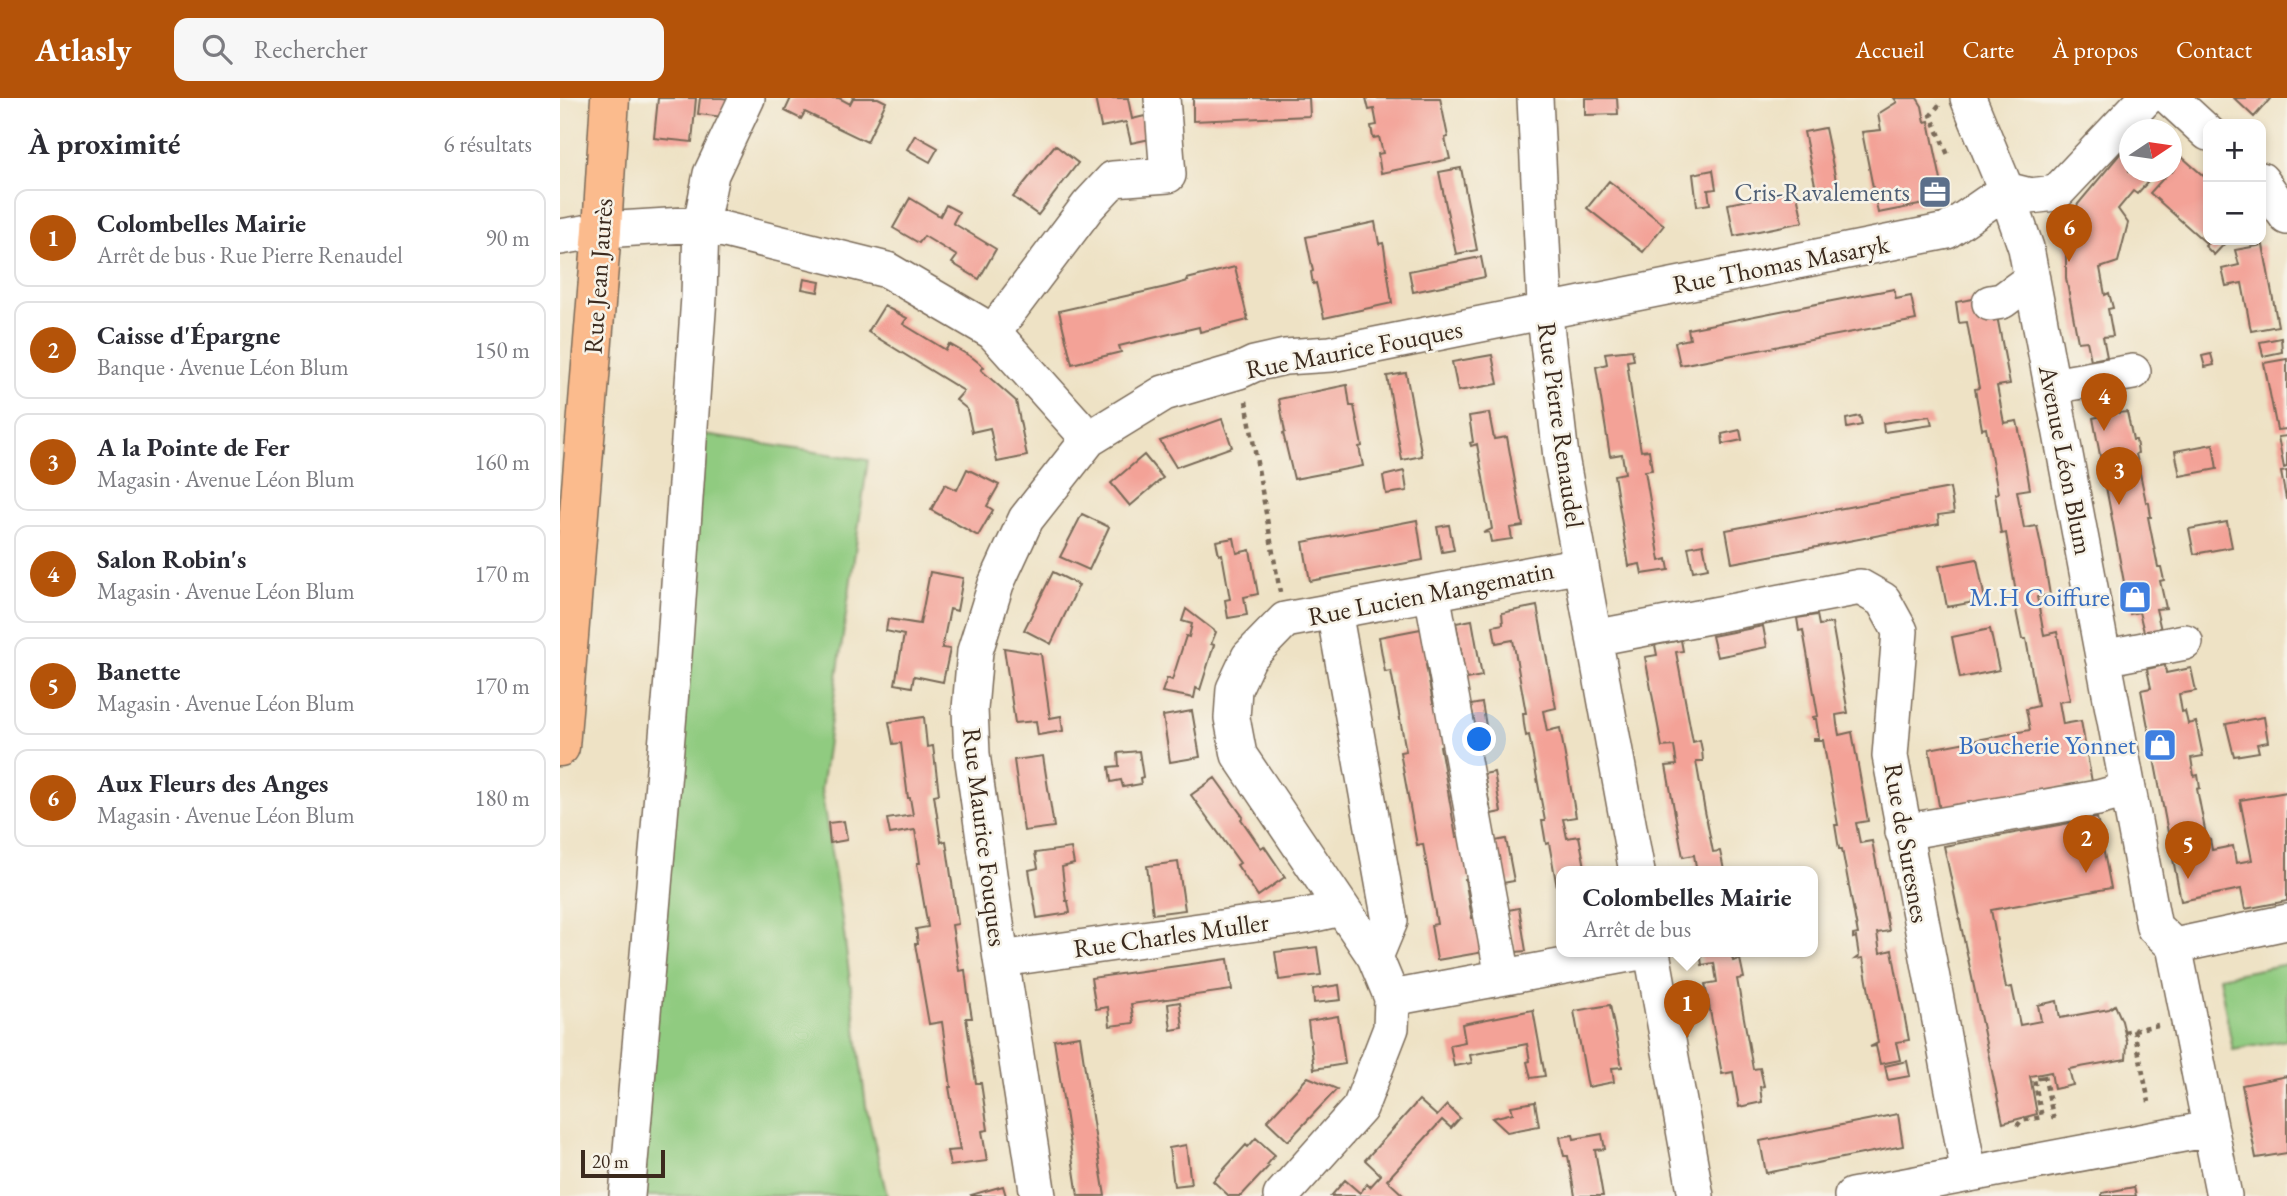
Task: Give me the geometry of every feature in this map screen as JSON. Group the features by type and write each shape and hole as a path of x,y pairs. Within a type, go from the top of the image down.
{"main road":[{"name":"Rue Jean Jaurès","path":"560,747 602,230 610,98"}],"street":[{"path":"627,1196 674,656 699,297 701,224 711,174 747,98"},
{"path":"993,332 1088,206 1113,179 1168,175 1162,98"},
{"name":"Rue Pierre Renaudel","path":"1535,98 1545,311 1561,457 1636,866"},
{"path":"2006,190 2030,196 2056,193 2146,98"},
{"path":"2170,98 2203,128"},
{"name":"Avenue Léon Blum","path":"1954,101 2006,190 2026,248 2154,927 2174,946"},
{"path":"2262,182 2287,217"},
{"name":"Rue Thomas Masaryk","path":"1545,311 1947,230 2006,190"},
{"path":"560,237 602,230 701,224 887,270 993,332 1089,439"},
{"path":"1990,303 2002,301 2032,279"},
{"name":"Rue Maurice Fouques","path":"1038,1196 1000,959 972,754 970,709 975,651 996,584 1026,519 1089,439 1164,393 1240,371 1254,364 1331,354 1545,311"},
{"path":"2052,386 2133,372"},
{"name":"Rue Lucien Mangematin","path":"1280,1196 1360,1108 1391,1028 1392,998 1375,957 1239,755 1231,718 1234,689 1250,657 1285,620 1581,565"},
{"name":"Rue de Suresnes","path":"1594,638 1860,587 1883,600 1900,631 1890,756 1969,1174"},
{"path":"1432,593 1503,977"},
{"path":"1334,611 1390,921 1375,957"},
{"path":"2103,658 2185,642"},
{"path":"1903,832 2098,798 2127,790"},
{"name":"Rue Charles Muller","path":"1000,959 1306,916 1341,908"},
{"path":"2224,1196 2174,946 2287,922"},
{"path":"1392,998 1613,957"},
{"path":"1653,957 1696,1196"},
{"path":"1852,1196 2210,1129"}],"path":[{"path":"1948,155 1931,115 1954,101"},
{"path":"1245,400 1281,598"},
{"path":"2124,1032 2162,1024"},
{"path":"2134,1030 2149,1102"},
{"path":"2017,1126 2021,1121 2042,1117 2034,1079 2045,1075 2054,1120"}],"green space":[{"path":"698,434 868,460 821,790 843,926 866,1106 887,1196 636,1196"},
{"path":"2287,964 2287,1040 2233,1050 2219,977"}],"building":[{"path":"658,98 696,98 692,142 654,138"},
{"path":"700,98 731,99 723,117 698,114"},
{"path":"791,98 839,98 850,104 853,98 878,98 886,102 867,142 805,112 801,119 785,111"},
{"path":"1095,98 1128,98 1132,119 1145,116 1150,139 1131,143 1126,122 1101,127"},
{"path":"1193,98 1309,98 1310,116 1193,121"},
{"path":"1366,98 1440,98 1450,159 1381,173 1378,154 1383,153 1379,137 1373,138 1371,126 1377,125 1374,109 1369,110"},
{"path":"1585,98 1617,98 1618,114 1585,115"},
{"path":"1894,98 1917,98 1922,106 1925,122 1929,121 1945,200 1878,213 1862,132 1881,130 1878,114 1897,102"},
{"path":"2234,98 2271,98 2254,117"},
{"path":"1825,128 1838,190 1817,194 1804,132"},
{"path":"915,135 938,148 930,162 907,149"},
{"path":"1055,145 1078,163 1038,215 1013,197"},
{"path":"2119,155 2119,182 2147,183 2137,194 2133,191 2118,209 2128,223 2118,262 2100,268 2105,295 2109,293 2113,308 2108,309 2113,336 2103,337 2107,357 2091,360 2087,341 2078,342 2066,278 2066,240 2078,204"},
{"path":"2182,157 2203,176 2203,240 2150,193 2160,182 2182,182"},
{"path":"1461,168 1477,250 1456,254 1439,172"},
{"path":"1713,170 1716,189 1708,190 1710,204 1697,206 1693,174"},
{"path":"1609,181 1664,225 1643,252 1587,208"},
{"path":"1796,190 1803,222 1734,236 1728,204"},
{"path":"910,198 940,216 946,205 959,212 953,223 996,249 979,279 952,263 957,256 924,236 919,243 893,228"},
{"path":"1375,222 1379,244 1383,243 1384,247 1392,303 1324,318 1316,283 1313,284 1306,237"},
{"path":"2206,245 2223,245 2214,255"},
{"path":"2263,245 2278,326 2251,331 2242,283 2226,286 2222,269 2239,265 2235,250"},
{"path":"1481,257 1485,277 1413,292 1409,271"},
{"path":"1235,267 1248,320 1200,332 1199,327 1119,346 1121,352 1072,364 1059,311 1166,287"},
{"path":"804,279 820,282 818,292 802,289"},
{"path":"1894,289 1896,299 1911,296 1916,320 1680,365 1675,342 1690,339 1688,329"},
{"path":"1983,297 1997,316 2010,384 1997,386 2004,423 2017,421 2024,454 2030,489 2017,491 2024,528 2037,526 2044,560 2050,595 2037,597 2044,635 2057,632 2070,700 2059,702 2063,724 2081,721 2092,782 1940,811 1929,749 2030,730 2026,709 2038,706 2026,639 2022,639 2014,600 2017,599 2006,533 2001,534 1995,494 1998,493 1986,428 1982,429 1975,389 1979,388 1967,322 1959,323 1956,302"},
{"path":"884,306 907,318 903,324 946,350 949,344 984,367 981,370 1016,401 1027,456 997,462 990,428 972,432 967,409 956,400 964,391 868,332"},
{"path":"2281,338 2282,352 2263,356 2260,342"},
{"path":"1632,350 1634,360 1627,361 1633,406 1641,451 1649,450 1652,470 1645,471 1660,561 1667,559 1669,570 1642,574 1640,564 1629,566 1614,475 1625,473 1622,454 1610,456 1596,367 1607,364 1605,353"},
{"path":"2211,354 2214,365 2205,367 2202,356"},
{"path":"1492,355 1498,384 1458,391 1452,362"},
{"path":"2287,359 2287,429 2277,430 2264,363"},
{"path":"1406,373 1422,456 1402,460 1387,376"},
{"path":"1347,385 1350,406 1354,406 1362,446 1359,447 1363,466 1294,479 1283,433 1285,432 1279,399"},
{"path":"2114,393 2118,413 2127,412 2133,440 2136,440 2136,454 2146,502 2149,503 2151,517 2148,517 2158,567 2161,567 2164,580 2160,581 2166,608 2156,609 2161,630 2144,632 2139,612 2130,614 2093,418 2102,416 2098,396"},
{"path":"1489,413 1494,439 1507,437 1523,526 1510,528 1512,539 1491,542 1489,532 1483,533 1492,529 1477,444 1471,446 1470,443 1473,442 1469,416"},
{"path":"1860,416 1862,425 1847,428 1846,419"},
{"path":"1930,416 1932,425 1884,432 1883,423"},
{"path":"1222,419 1232,447 1176,467 1160,441"},
{"path":"1740,430 1742,440 1723,444 1722,434"},
{"path":"2287,436 2287,467 2284,468 2278,437"},
{"path":"2213,444 2217,469 2180,476 2175,451"},
{"path":"1144,455 1163,478 1130,506 1111,483"},
{"path":"967,469 999,485 987,506 993,510 978,536 931,510 945,484 957,490"},
{"path":"1404,471 1407,491 1386,494 1383,476"},
{"path":"2287,471 2287,499 2286,499 2281,472"},
{"path":"1950,488 1954,513 1938,515 1939,524 1732,563 1726,530"},
{"path":"1082,514 1109,527 1089,570 1060,557"},
{"path":"1417,520 1423,560 1310,581 1303,542"},
{"path":"2227,522 2232,547 2194,554 2189,529"},
{"path":"1449,525 1454,550 1442,552 1437,527"},
{"path":"1234,538 1237,553 1250,550 1258,594 1244,597 1247,615 1228,618 1225,600 1230,599 1222,554 1219,555 1216,541"},
{"path":"1703,544 1708,568 1693,571 1688,547"},
{"path":"1977,559 1985,600 1947,607 1939,566"},
{"path":"930,572 963,578 957,611 950,609 942,648 950,649 943,682 914,676 912,687 895,684 904,635 886,631 888,619 920,624"},
{"path":"1053,572 1079,585 1051,644 1024,630"},
{"path":"1537,606 1556,708 1543,711 1547,731 1560,728 1576,817 1563,819 1567,838 1579,836 1585,866 1556,866 1556,882 1549,843 1546,844 1542,821 1545,821 1529,735 1526,736 1523,713 1526,713 1513,640 1496,643 1493,626 1503,624 1502,613"},
{"path":"1186,609 1216,632 1200,690 1196,688 1194,698 1162,692 1167,678 1172,680 1186,636 1189,637 1192,624 1182,621"},
{"path":"1817,615 1819,625 1832,623 1848,713 1836,715 1839,735 1852,732 1868,821 1856,823 1860,843 1872,841 1889,931 1877,933 1880,953 1892,950 1909,1040 1896,1042 1900,1060 1880,1064 1876,1046 1870,1047 1878,1043 1863,958 1855,959 1859,956 1856,937 1853,938 1853,935 1858,934 1842,849 1839,849 1835,825 1838,825 1823,740 1814,740 1819,738 1816,719 1813,717 1818,716 1803,630 1799,631 1797,618"},
{"path":"1472,620 1482,676 1466,679 1456,623"},
{"path":"1763,626 1767,647 1717,657 1712,636"},
{"path":"1426,628 1433,664 1426,665 1433,703 1444,701 1447,744 1440,746 1456,837 1464,836 1476,877 1465,879 1472,918 1478,917 1484,952 1437,960 1431,925 1437,924 1423,844 1417,845 1400,752 1406,751 1391,671 1385,672 1379,637"},
{"path":"1990,629 1999,670 1960,678 1952,637"},
{"path":"1681,640 1683,651 1676,652 1693,742 1700,740 1702,750 1703,761 1696,761 1704,806 1713,852 1720,851 1723,866 1696,866 1694,855 1683,857 1666,766 1677,765 1674,746 1662,747 1645,657 1657,655 1655,645"},
{"path":"1004,648 1041,654 1050,718 1061,716 1063,731 1038,735 1036,721 1015,723"},
{"path":"2165,665 2166,673 2191,668 2196,691 2179,694 2182,712 2185,711 2188,724 2196,722 2203,756 2191,758 2194,776 2198,775 2200,788 2197,789 2207,840 2210,839 2212,850 2233,846 2236,863 2252,860 2240,800 2287,792 2287,901 2245,909 2241,889 2181,901 2141,690 2151,688 2147,669"},
{"path":"1482,703 1489,743 1479,745 1471,705"},
{"path":"1192,711 1200,757 1170,762 1163,716"},
{"path":"924,717 927,747 933,746 939,794 934,795 941,842 946,841 958,924 952,925 959,971 965,970 972,1018 966,1018 976,1083 981,1083 988,1130 982,1131 987,1161 950,1166 947,1151 960,1150 949,1087 942,1022 929,1024 915,944 918,944 916,929 928,927 917,863 920,863 915,830 890,834 887,819 913,815 908,798 901,743 893,744 889,722"},
{"path":"2264,717 2268,742 2257,744 2259,752 2234,756 2226,724"},
{"path":"1139,751 1143,777 1140,778 1141,784 1123,787 1121,780 1111,782 1109,767 1119,766 1118,753"},
{"path":"1043,756 1054,827 1024,831 1014,760"},
{"path":"1494,772 1501,812 1491,814 1484,774"},
{"path":"1215,778 1261,848 1264,846 1285,877 1258,896 1237,865 1240,863 1191,795"},
{"path":"2097,818 2111,888 1991,910 2006,988 2012,987 2020,1025 2041,1021 2038,1005 2057,1001 2060,1018 2109,1009 2115,1005 2127,1042 2126,1059 2069,1069 2073,1085 2054,1089 2051,1072 2030,1076 2037,1114 2003,1123 1944,846"},
{"path":"844,821 847,840 830,843 828,823"},
{"path":"1506,839 1514,881 1503,883 1495,841"},
{"path":"1071,848 1074,864 1062,867 1070,913 1037,918 1029,870 1038,868 1035,853"},
{"path":"1178,862 1185,910 1153,914 1147,866"},
{"path":"1519,908 1526,951 1516,952 1508,910"},
{"path":"1317,947 1321,975 1279,980 1275,952"},
{"path":"1701,957 1732,957 1733,961 1740,959 1744,978 1737,979 1753,1069 1760,1068 1764,1086 1760,1087 1762,1102 1739,1107 1733,1072 1722,1074 1705,984 1717,982 1714,963 1702,965"},
{"path":"1228,959 1232,990 1131,1004 1134,1023 1110,1026 1108,1007 1096,1009 1091,978"},
{"path":"1339,985 1341,1000 1314,1003 1313,989"},
{"path":"1180,1002 1183,1028 1171,1030 1168,1004"},
{"path":"1610,1005 1622,1067 1612,1068 1614,1082 1588,1087 1574,1011"},
{"path":"1533,1010 1545,1076 1531,1078 1527,1062 1530,1061 1527,1044 1470,1055 1472,1063 1454,1066 1450,1045 1465,1042 1462,1024"},
{"path":"1338,1016 1345,1064 1314,1069 1308,1021"},
{"path":"1080,1036 1105,1196 1078,1196 1054,1040"},
{"path":"1907,1061 1910,1076 1888,1080 1885,1066"},
{"path":"2287,1076 2287,1153 2256,1158 2242,1085"},
{"path":"1308,1077 1337,1089 1288,1141 1267,1121"},
{"path":"1419,1100 1437,1116 1447,1105 1460,1118 1451,1128 1442,1120 1387,1180 1404,1196 1331,1196 1345,1180 1360,1193 1367,1184 1370,1187 1381,1175 1365,1160"},
{"path":"1535,1102 1539,1126 1507,1132 1492,1118 1513,1113 1511,1106"},
{"path":"1898,1114 1903,1146 1766,1173 1760,1141"},
{"path":"1602,1134 1605,1149 1595,1150 1603,1196 1575,1196 1568,1156 1564,1156 1560,1137 1573,1135 1574,1139"},
{"path":"1256,1138 1275,1155 1267,1165 1269,1166 1241,1196 1229,1196 1213,1181 1246,1145 1248,1147"},
{"path":"1186,1145 1191,1184 1174,1186 1169,1148"},
{"path":"1003,1186 1006,1196 971,1195"},
{"path":"2134,1187 2136,1196 2102,1196 2102,1193"}],"place":[{"name":"Cris-Ravalements","path":"1935,192"},
{"name":"Aux Fleurs des Anges","path":"2069,262"},
{"name":"Salon Robin's","path":"2104,431"},
{"name":"A la Pointe de Fer","path":"2119,505"},
{"name":"M.H Coiffure","path":"2135,597"},
{"name":"Boucherie Yonnet","path":"2160,745"},
{"name":"Caisse d'Épargne","path":"2086,873"},
{"name":"Banette","path":"2188,879"},
{"name":"Colombelles Mairie","path":"1687,1038"}]}
